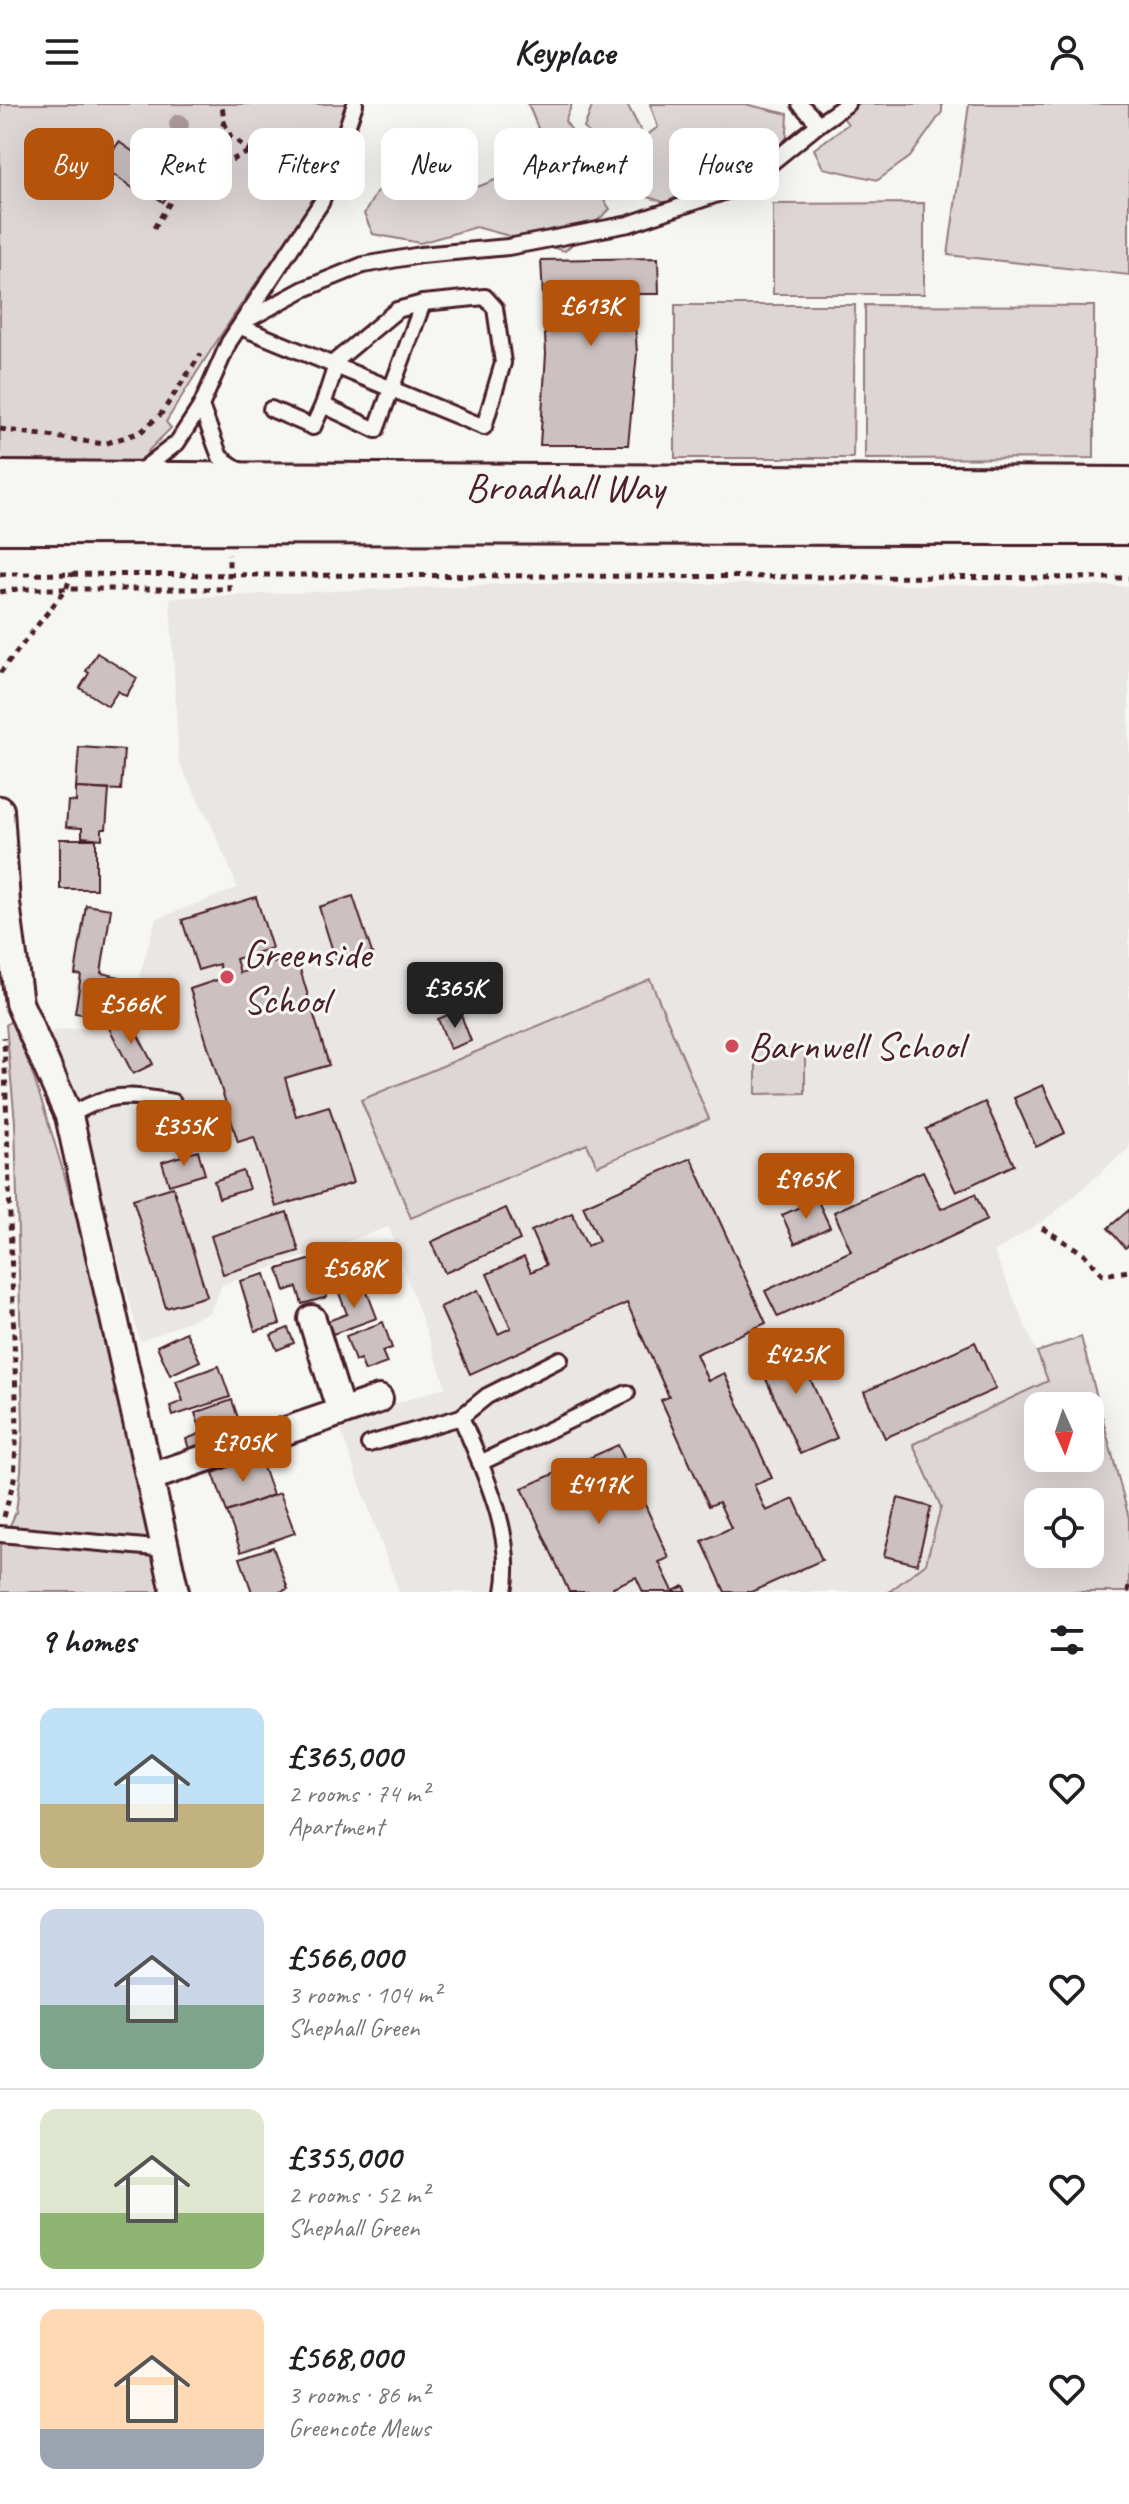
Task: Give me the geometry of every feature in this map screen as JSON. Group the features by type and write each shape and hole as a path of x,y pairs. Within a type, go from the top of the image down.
{"highway":[{"name":"Broadhall Way","path":"0,484 1129,490"},
{"name":"Broadhall Way","path":"0,521 1129,522"}],"street":[{"path":"0,810 3,903 19,1003 69,1116 175,1592"},
{"path":"312,1319 341,1412"},
{"path":"151,1477 379,1399"}],"lane":[{"path":"125,484 177,443 201,406 229,342 321,203 355,104"},
{"path":"800,104 819,124"},
{"path":"243,324 304,289 363,265 421,255 508,247 629,224 744,185 847,104"},
{"path":"243,324 280,345 334,364 484,427 503,363 495,308 485,297 423,303 397,310 334,364 323,405 313,427 271,409"},
{"path":"323,405 376,430 423,303"},
{"path":"201,406 220,457 234,469 275,485"},
{"path":"69,1116 102,1099 134,1095 173,1102 184,1140"},
{"path":"369,1444 461,1417 487,1396 560,1359"},
{"path":"480,1463 627,1393"},
{"path":"461,1417 502,1531 504,1592"},
{"path":"0,1534 167,1549"}],"path":[{"path":"222,104 224,122 231,137 248,149"},
{"path":"222,128 224,122"},
{"path":"338,128 349,123"},
{"path":"154,228 171,200"},
{"path":"0,429 104,444 141,432 161,414 209,342"},
{"path":"0,592 17,589 229,589 229,554"},
{"path":"0,673 66,589 72,573"},
{"path":"0,574 1129,578"},
{"path":"0,1525 14,1479 17,1427 3,1017 19,1003"},
{"path":"1042,1228 1083,1253 1103,1275 1129,1271"}],"shaded area":[{"path":"0,104 363,104 353,128 248,128 248,200 314,200 196,373 166,422 171,428 149,450 140,465 0,464"},
{"path":"528,104 572,104 565,121 570,128 538,128"},
{"path":"593,104 627,104 639,128 584,128"},
{"path":"650,104 745,104 788,114 786,150 779,152 779,128 669,128 671,200 666,203 653,199 653,131 658,127"},
{"path":"832,104 942,104 942,112 910,157 878,180 823,168 814,149 848,124"},
{"path":"969,104 1129,104 1129,275 948,255"},
{"path":"494,180 494,200 604,200 610,209 565,251 476,227 420,243 373,234 364,214 381,188 381,200 478,200 480,186"},
{"path":"924,203 924,294 773,294 773,204"},
{"path":"675,305 855,305 853,458 675,458"},
{"path":"865,305 1094,306 1094,458 865,459"},
{"name":"Barnwell School","path":"529,583 1129,586 1129,1148 1053,1214 994,1252 1049,1381 913,1444 941,1507 926,1563 889,1592 399,1592 338,1423 446,1387 389,1227 222,1285 210,1312 140,1342 81,1110 57,1061 48,1032 106,1025 130,1009 156,919 238,888 211,824 179,763 170,598"},
{"path":"650,979 709,1119 597,1166 587,1144 411,1218 361,1100"},
{"path":"13,1019 38,1089 80,1231 166,1592 0,1592 0,1548 16,1512 23,1425 15,1122 6,1025"},
{"path":"756,1049 805,1049 805,1093 756,1094"},
{"path":"1081,1337 1096,1392 1024,1392 1048,1381 1037,1352"},
{"path":"1024,1392 1024,1472 1104,1472 1104,1424 1129,1518 1129,1592 889,1592 926,1563 941,1507 913,1444"}],"building":[{"path":"119,142 130,150 130,186 114,175 114,149"},
{"path":"658,258 659,294 633,294 637,353 628,445 540,445 546,354 541,260"},
{"path":"97,653 137,678 126,696 118,691 108,706 80,688"},
{"path":"79,747 124,750 121,790 76,788"},
{"path":"76,788 109,790 106,829 102,829 102,839 82,837 82,828 66,827 68,801 76,802"},
{"path":"60,839 96,839 96,889 60,889"},
{"path":"353,896 372,953 337,964 319,907"},
{"path":"256,897 272,948 236,959 240,973 296,956 329,1065 285,1078 296,1116 329,1106 353,1183 276,1207 254,1137 238,1142 190,989 223,978 219,964 198,970 182,920"},
{"path":"86,905 111,909 101,973 120,977 114,1013 95,1010 94,1016 75,1013 81,975 75,974"},
{"path":"459,1010 471,1041 450,1049 438,1019"},
{"path":"129,1018 153,1064 133,1074 109,1028"},
{"path":"1043,1085 1065,1133 1036,1147 1014,1098"},
{"path":"985,1102 1014,1165 956,1192 926,1129"},
{"path":"198,1151 205,1174 169,1185 162,1162"},
{"path":"691,1158 766,1323 696,1354 708,1381 724,1373 772,1478 754,1485 766,1511 794,1499 822,1560 751,1592 725,1592 702,1541 731,1528 719,1502 709,1506 661,1400 669,1397 627,1303 470,1374 440,1307 478,1290 498,1334 511,1328 487,1274 524,1257 531,1272 546,1265 531,1231 572,1213 587,1246 599,1241 583,1206"},
{"path":"243,1171 249,1189 219,1198 214,1181"},
{"path":"923,1171 941,1209 975,1194 987,1220 778,1317 765,1291 851,1251 834,1212"},
{"path":"173,1187 207,1296 166,1308 133,1199"},
{"path":"817,1199 830,1227 795,1244 782,1215"},
{"path":"506,1208 520,1240 445,1273 431,1242"},
{"path":"1129,1210 1129,1245 1125,1248 1108,1228"},
{"path":"287,1212 299,1251 223,1274 211,1236"},
{"path":"316,1258 327,1297 302,1304 297,1287 285,1291 278,1269"},
{"path":"265,1274 280,1324 255,1331 240,1281"},
{"path":"364,1284 377,1318 333,1334 328,1321 347,1314 339,1293"},
{"path":"383,1322 392,1348 382,1351 387,1363 365,1371 360,1359 355,1361 346,1336"},
{"path":"288,1328 294,1343 277,1350 271,1335"},
{"path":"186,1332 200,1361 170,1375 157,1346"},
{"path":"792,1339 837,1438 800,1454 755,1355"},
{"path":"975,1342 996,1389 885,1438 864,1392"},
{"path":"219,1366 230,1397 173,1416 170,1406 183,1401 176,1381"},
{"path":"232,1400 242,1430 189,1449 186,1439 202,1433 195,1413"},
{"path":"618,1445 669,1558 659,1562 673,1591 684,1586 687,1592 643,1592 636,1577 613,1587 615,1592 569,1592 522,1488"},
{"path":"259,1456 273,1495 227,1512 213,1473"},
{"path":"280,1493 295,1533 241,1552 227,1512"},
{"path":"898,1498 931,1507 917,1564 884,1556"},
{"path":"273,1547 288,1589 252,1592 240,1558"}],"place":[{"name":"Greenside School","path":"227,977"},
{"name":"Barnwell School","path":"732,1046"}]}
